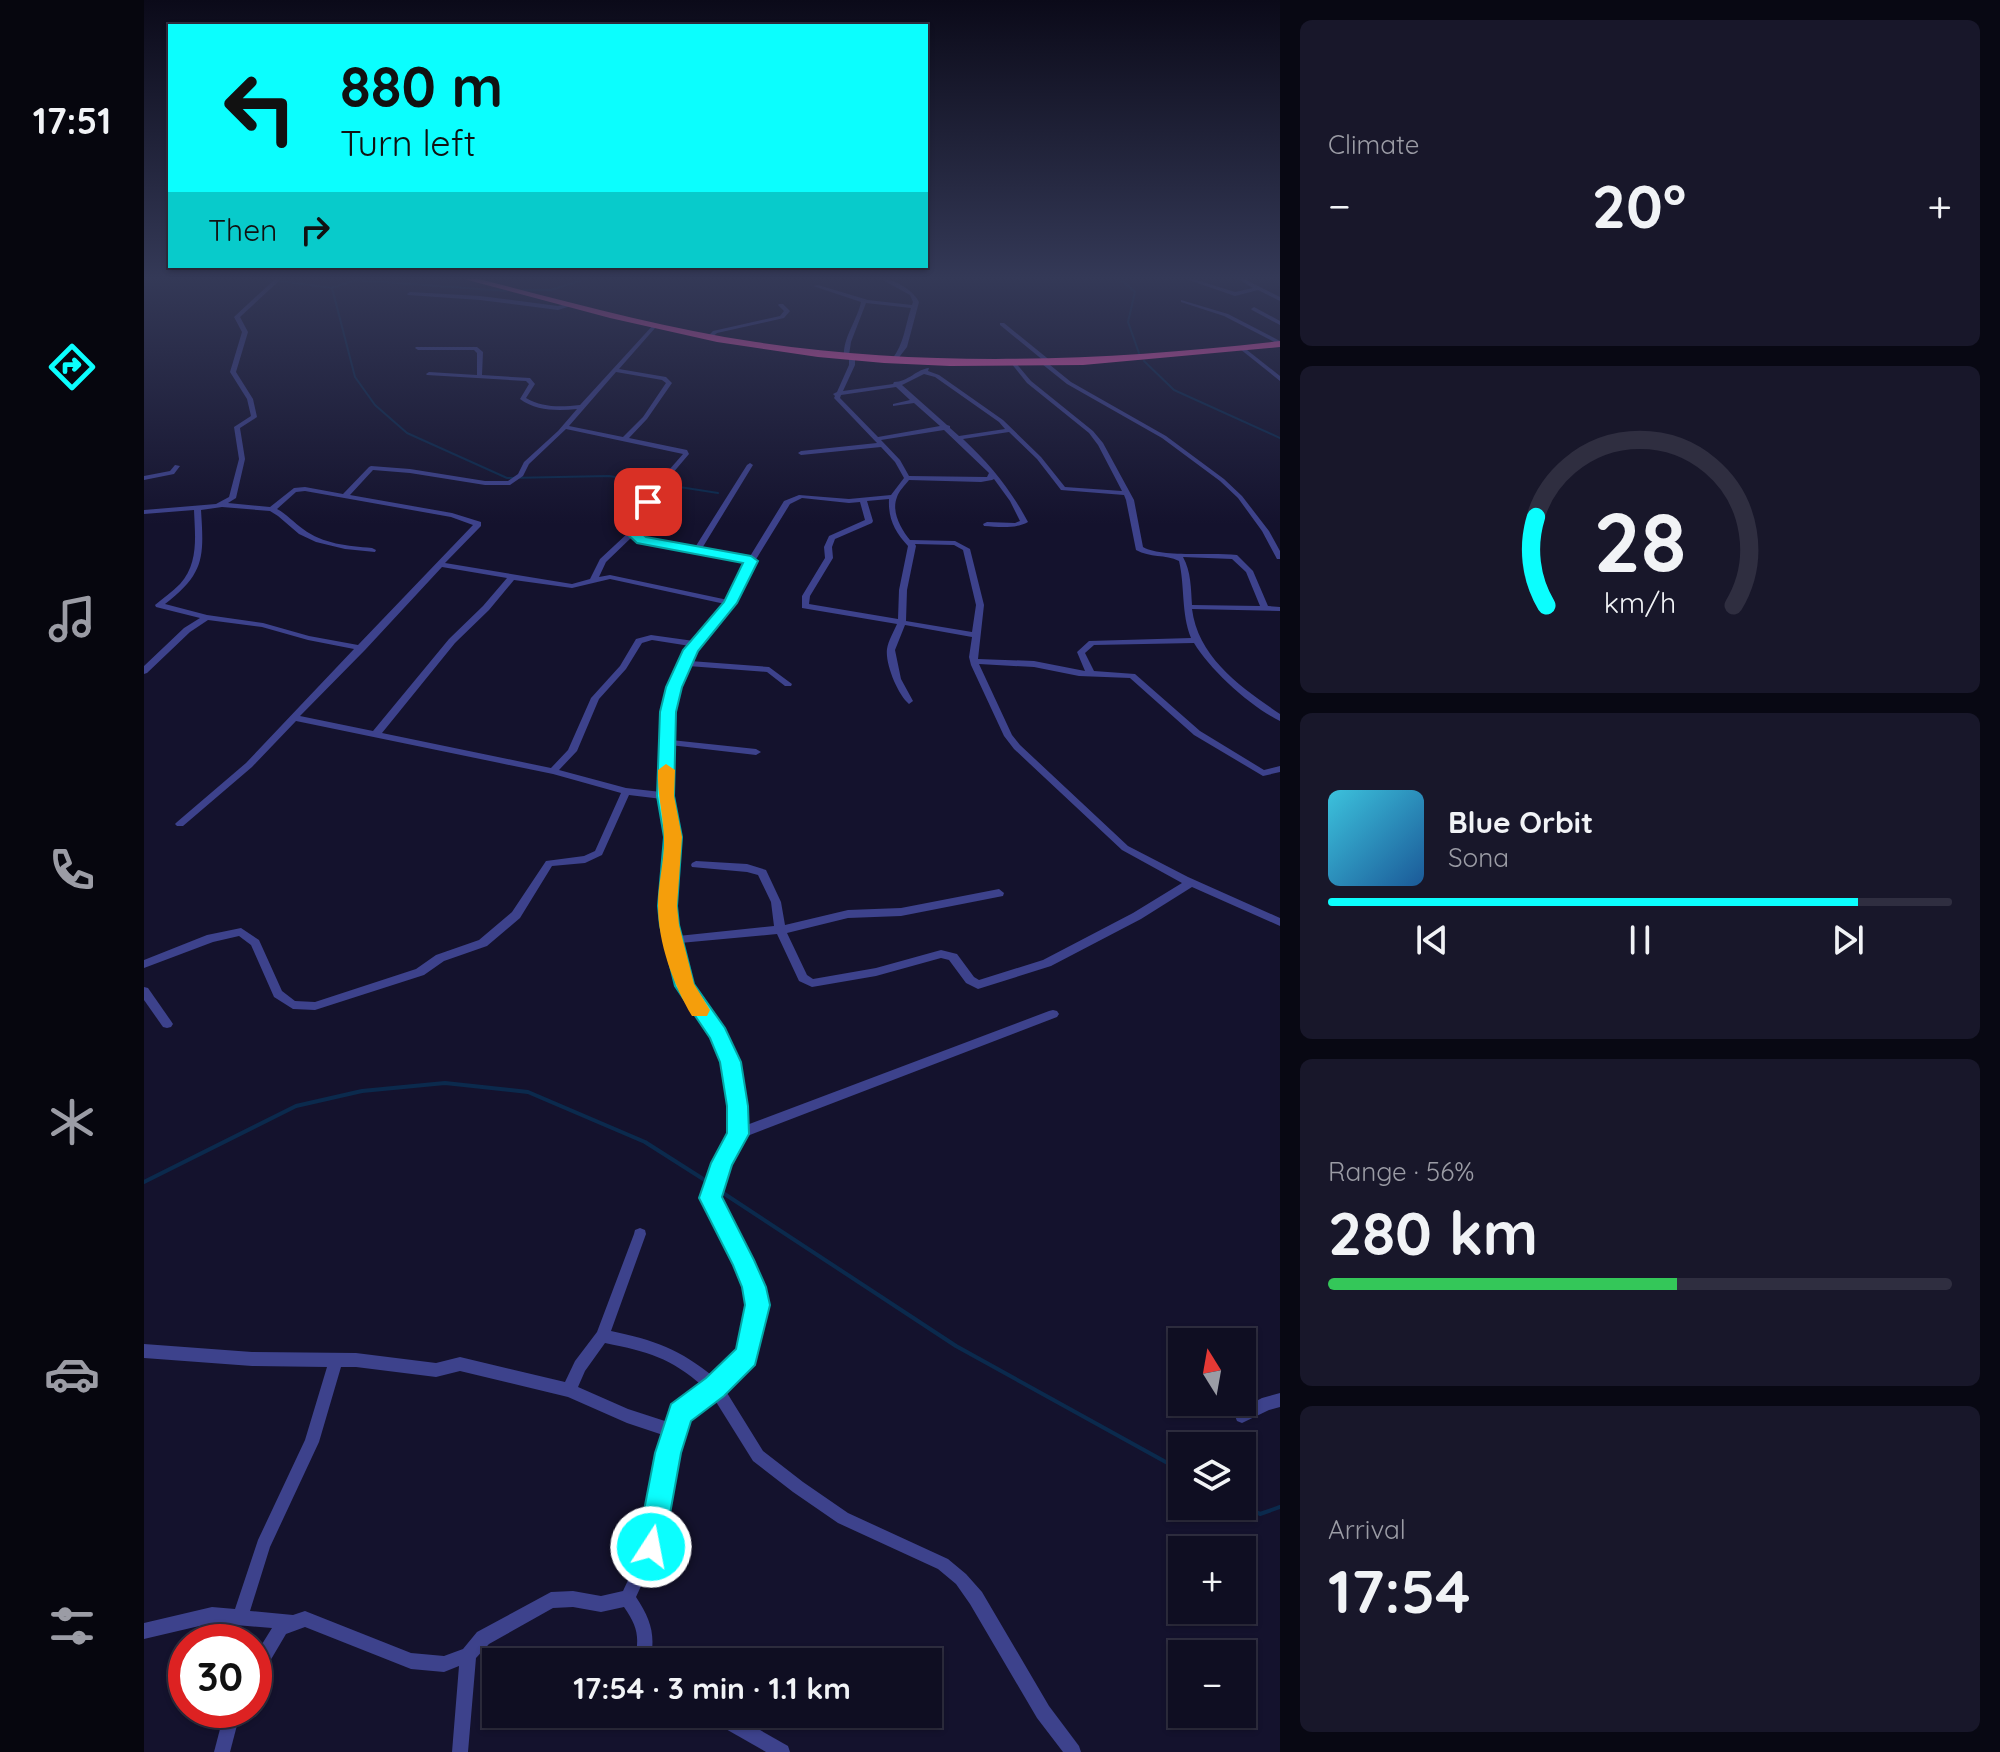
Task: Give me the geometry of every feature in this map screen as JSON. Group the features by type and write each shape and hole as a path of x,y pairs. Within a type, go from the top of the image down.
{"highway":[{"path":"928,361 1119,361"}],"street":[{"path":"224,505 232,498 242,459 237,427 254,417 250,399 233,372 236,361"},
{"path":"480,361 480,374"},
{"path":"345,496 371,468 485,483 510,483 521,475 526,463 564,427 623,361"},
{"path":"836,394 852,365 851,361"},
{"path":"836,394 898,385 925,372 933,361"},
{"path":"1044,361 1069,383 1164,437 1222,480 1240,497 1280,557"},
{"path":"1258,361 1280,379"},
{"path":"1014,363 1039,392 1095,437 1108,455 1132,506 1141,550 1174,555 1234,557 1249,571 1264,607"},
{"path":"615,370 664,378 669,383 645,418 624,439"},
{"path":"925,372 937,376 1010,430 1039,458 1063,489 1126,493"},
{"path":"429,374 480,374 531,381 532,385 523,399 535,405 563,409 581,407"},
{"path":"912,378 910,391 914,401 948,427 992,474 1002,480 1024,522 1016,525 987,524"},
{"path":"898,385 910,391"},
{"path":"836,394 840,402 904,468 907,478"},
{"path":"895,405 914,401"},
{"path":"564,427 682,450 686,454 658,486 632,533 603,561 593,581"},
{"path":"801,453 878,442 948,427"},
{"path":"960,438 1010,430"},
{"path":"696,552 750,465"},
{"path":"144,478 172,473 177,466"},
{"path":"907,478 981,480 990,479 992,474"},
{"path":"907,478 893,497 893,521 897,532 910,542 950,542 966,549 980,605 974,661 1008,736 1017,747 1125,848 1191,883 1280,922"},
{"path":"180,824 238,775 478,524 452,515 297,489 272,509"},
{"path":"628,1598 651,1547 681,1413 715,1387 747,1356 757,1305 754,1287 743,1260 711,1198 717,1177 738,1134 738,1106 730,1062 718,1034 685,986 667,906 673,837 666,796 666,742 674,687 696,644 730,603 779,511 794,498 808,496 863,500 893,497"},
{"path":"863,500 869,521 832,538 828,547 829,558 803,604 812,609 977,635"},
{"path":"144,512 224,505 272,509 288,515 303,533 338,547 372,550"},
{"path":"197,508 199,562 195,571 159,605 362,648"},
{"path":"632,533 653,544 751,561"},
{"path":"909,701 891,660 893,643 902,622 910,542"},
{"path":"1174,555 1182,560 1188,578 1189,607 1197,640 1224,675 1280,718"},
{"path":"440,564 572,586 610,577 730,603"},
{"path":"376,734 452,641 512,577"},
{"path":"1189,607 1280,609"},
{"path":"144,671 187,630 207,617"},
{"path":"553,771 572,751 595,698 623,667 639,641 651,637 696,644"},
{"path":"1091,674 1081,652 1092,643 1197,640"},
{"path":"974,661 1034,664 1091,674 1123,674 1139,679 1171,713 1208,741 1263,773 1280,769"},
{"path":"685,663 769,670 788,684"},
{"path":"294,718 553,771 626,791 666,796"},
{"path":"666,742 756,752"},
{"path":"144,964 211,938 241,932 255,943 278,994 293,1005 315,1006 398,980 420,972 449,955 483,943 516,915 549,863 585,859 599,853 626,791"},
{"path":"696,865 747,868 762,873 776,902 780,929 806,982 876,972 941,954 953,957 970,980 978,985 1047,963 1137,916 1191,883"},
{"path":"673,940 780,929 848,914 901,912 999,893"},
{"path":"144,991 167,1024"},
{"path":"738,1134 1053,1014"},
{"path":"569,1390 580,1366 602,1336 640,1234"},
{"path":"602,1336 663,1349 681,1359 715,1387 758,1456 843,1518 943,1564 961,1579 976,1598 1043,1712 1073,1752"},
{"path":"144,1351 252,1359 336,1360 436,1370 460,1364 569,1390 627,1416 675,1432"},
{"path":"240,1617 263,1545 312,1442 336,1360"},
{"path":"1256,1409 1280,1400"},
{"path":"272,1643 281,1628 305,1619 350,1640 411,1661 444,1664 468,1655 483,1638 517,1616 551,1600 573,1599 601,1604 628,1598"},
{"path":"628,1598 645,1622 645,1648"},
{"path":"144,1631 212,1615 292,1623"},
{"path":"460,1752 468,1655"},
{"path":"222,1752 228,1728"},
{"path":"740,1728 782,1752"}],"waterway":[{"path":"351,361 355,377 375,405 407,433 507,478 609,476 718,493"},
{"path":"1144,361 1174,390 1280,438"},
{"path":"144,1182 296,1106 362,1091 445,1083 528,1092 645,1142 711,1184"},
{"path":"717,1189 956,1346 1168,1463"},
{"path":"1256,1512 1260,1514 1280,1507"}],"slow traffic":[{"path":"666,770 666,796 673,837 667,906 685,986 700,1010"}],"route":[{"path":"648,502 632,533 642,540 751,561 718,621 691,650 674,687 668,712 666,796 673,837 667,906 670,925 685,986 718,1034 730,1062 738,1106 738,1134 722,1163 711,1198 743,1260 754,1287 757,1305 747,1356 715,1387 681,1413 668,1453 651,1547"}]}
